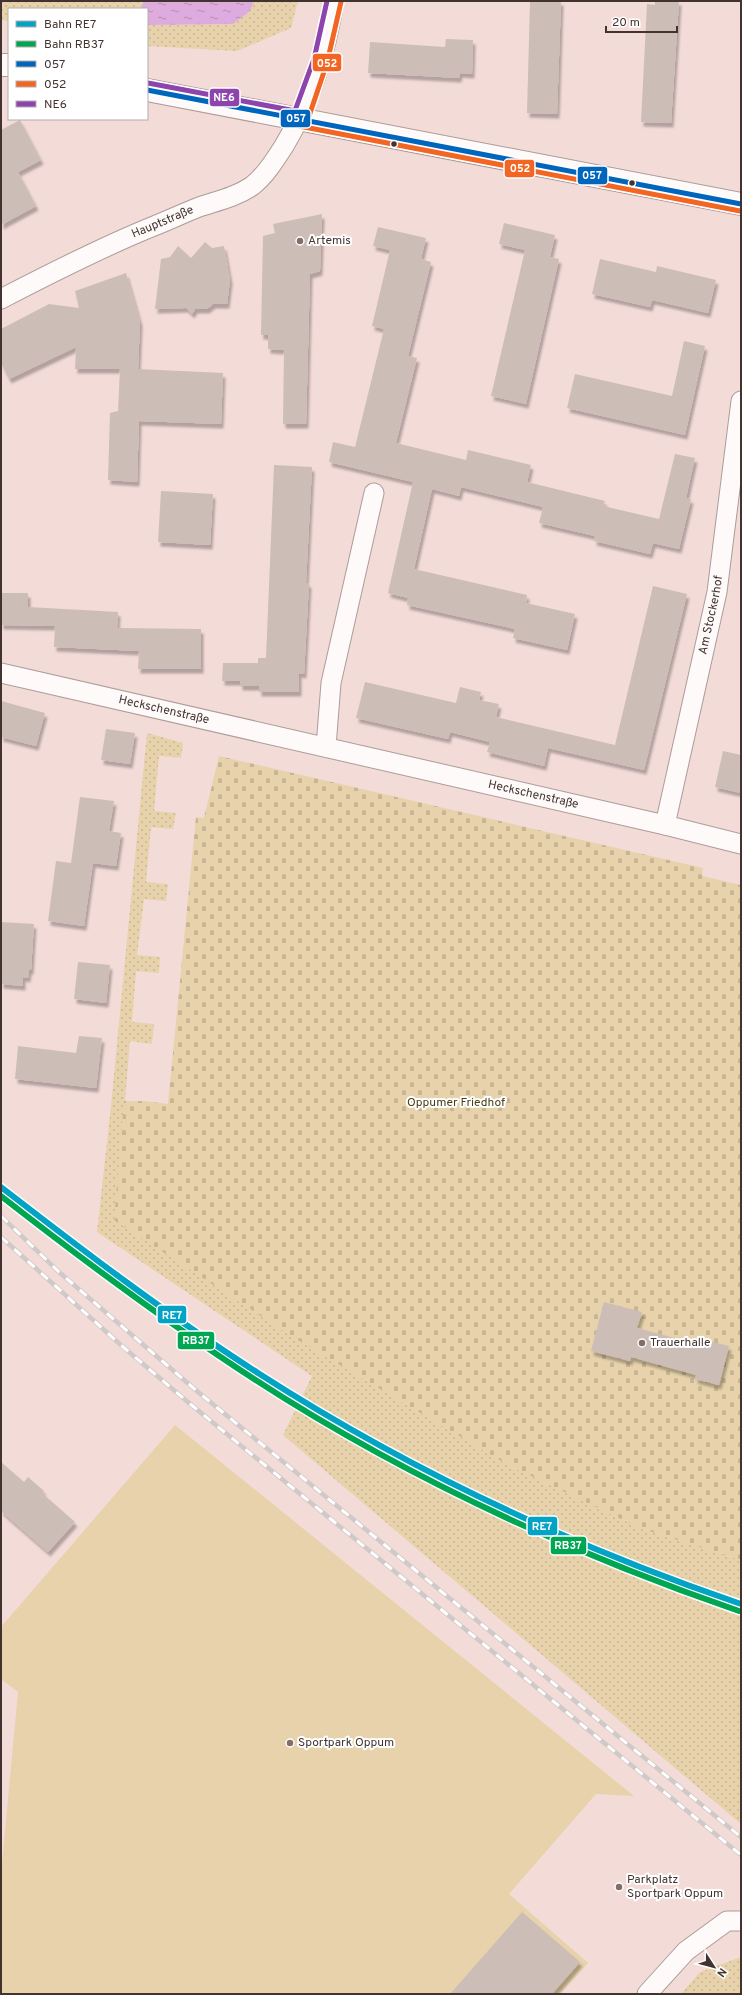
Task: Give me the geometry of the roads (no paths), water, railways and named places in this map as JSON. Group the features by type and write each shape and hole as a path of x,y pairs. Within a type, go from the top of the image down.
{"main road":[{"path":"148,90 741,204"}],"street":[{"name":"Hauptstraße","path":"1,298 104,247 199,207 233,196 252,186 264,174 277,156 300,119 316,79 329,31 334,1"},
{"name":"Am Stockerhof","path":"665,825 717,592 741,401"},
{"path":"326,747 328,713 334,668 374,493"},
{"name":"Heckschenstraße","path":"1,673 665,825 741,844"},
{"path":"647,1994 686,1950 734,1921"}],"water":[{"path":"144,1 254,1 250,11 233,24 148,25 148,8 140,8"}],"railway":[{"path":"1,1216 59,1272 198,1392 741,1837"},
{"path":"1,1237 122,1346 189,1403 741,1855"}],"rail line":[{"name":"RE7","path":"1,1187 192,1329 258,1373 373,1442 492,1503 553,1531 615,1557 741,1604"},
{"name":"RB37","path":"1,1196 94,1267 189,1335 311,1415 369,1448 489,1510 550,1538 612,1564 739,1611"}],"place":[{"name":"Artemis","path":"300,241"},
{"name":"Trauerhalle","path":"642,1343"},
{"name":"Sportpark Oppum","path":"290,1743"},
{"name":"Parkplatz Sportpark Oppum","path":"619,1887"}],"park label":[{"name":"Oppumer Friedhof","path":"456,1103"}]}
